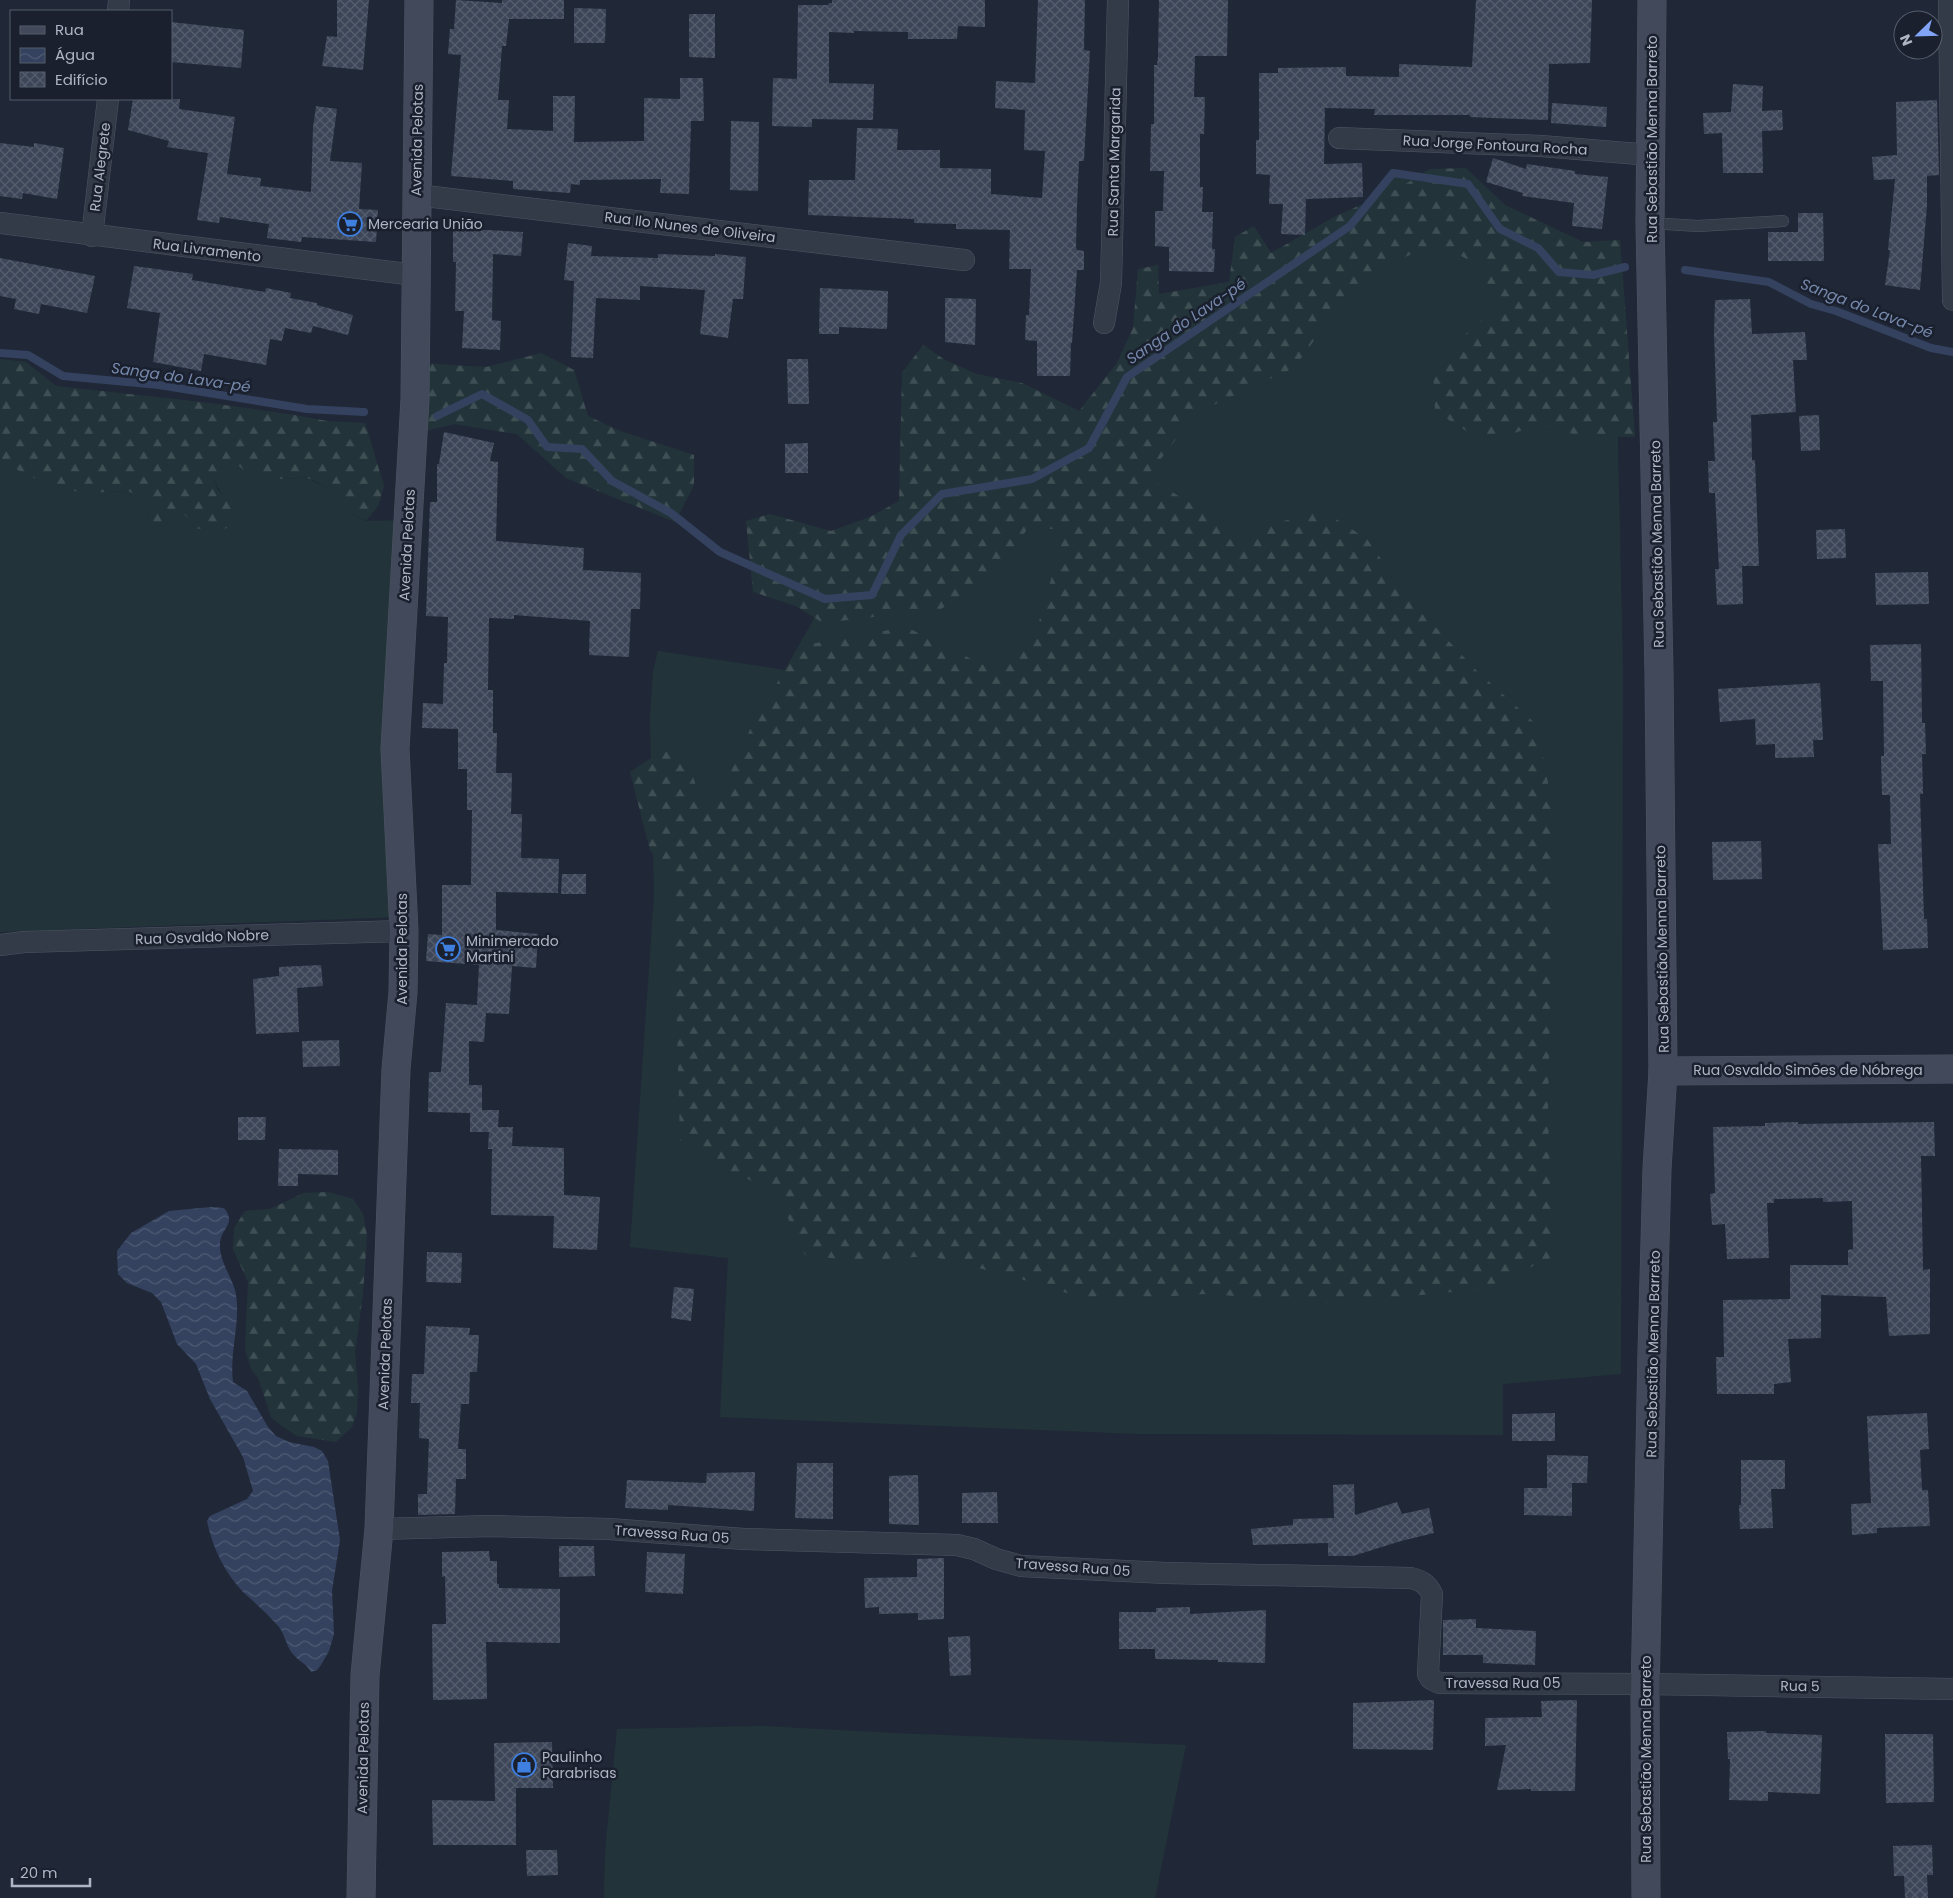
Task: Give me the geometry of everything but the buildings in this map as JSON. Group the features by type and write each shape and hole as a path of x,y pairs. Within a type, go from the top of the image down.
{"main road":[{"name":"Avenida Pelotas","path":"362,1898 365,1675 379,1529 395,1099 403,992 404,931 395,749 414,407 419,0"},
{"name":"Rua Sebastião Menna Barreto","path":"1646,1898 1646,1684 1657,1169 1663,1071 1660,673 1650,223 1652,0"},
{"name":"Rua Osvaldo Simões de Nóbrega","path":"1663,1071 1953,1069"}],"street":[{"name":"Rua Santa Margarida","path":"1104,322 1111,284 1118,0"},
{"path":"1949,0 1953,300"},
{"name":"Rua Alegrete","path":"92,236 108,100"},
{"name":"Rua Jorge Fontoura Rocha","path":"1339,138 1541,146 1651,154"},
{"name":"Rua Ilo Nunes de Oliveira","path":"417,195 964,260"},
{"name":"Rua Livramento","path":"0,223 415,275"},
{"name":"Rua Osvaldo Nobre","path":"0,945 24,942 404,931"},
{"name":"Travessa Rua 05","path":"379,1529 490,1526 609,1529 744,1539 957,1545 1022,1566 1166,1573 1411,1578 1428,1586 1432,1594 1428,1674 1431,1679 1439,1684 1646,1684"},
{"name":"Rua 5","path":"1646,1684 1953,1689"}],"lane":[{"path":"1650,223 1698,226 1783,221"}],"green space":[{"path":"1466,168 1505,205 1583,242 1620,240 1635,437 1581,436 1538,425 1485,443 1435,411 1433,370 1462,337 1496,308 1481,266 1435,243 1380,269 1334,313 1294,368 1196,413 1147,477 1202,510 1236,539 1319,508 1367,539 1409,599 1476,670 1536,724 1554,812 1548,1113 1552,1227 1557,1255 1483,1289 1339,1303 1206,1294 1093,1301 1011,1276 930,1256 857,1261 805,1255 776,1192 712,1163 680,1140 674,926 670,878 650,850 630,772 665,749 690,768 703,806 723,789 752,725 799,646 906,627 1000,673 1038,625 1063,537 1071,529 1027,529 1001,572 941,609 823,623 796,606 753,592 746,521 770,514 831,531 870,517 899,501 902,373 923,345 945,360 977,374 1022,383 1079,411 1117,363 1133,328 1138,269 1158,265 1159,294 1229,282 1235,237 1254,226 1271,253 1336,216 1399,188 1430,169"},
{"path":"1393,173 1468,184 1615,313 1623,670 1621,1374 1503,1384 1503,1435 1140,1434 720,1417 728,1258 630,1247 654,895 650,718 653,671 658,651 785,670 825,599 1032,479 1350,226"},
{"path":"541,353 574,370 588,416 620,431 694,455 694,485 675,522 566,478 517,434 454,424 417,433 418,363 486,367"},
{"path":"0,359 26,362 56,386 210,403 327,421 365,423 384,486 378,506 366,521 344,509 326,487 315,481 304,477 268,480 246,472 234,462 222,467 214,478 217,489 230,503 233,514 229,527 215,533 196,528 185,515 175,516 163,526 146,524 149,502 128,491 82,493 34,478 4,463 0,457"},
{"path":"0,457 4,463 109,492 128,491 149,502 146,524 163,526 175,516 185,515 196,528 233,514 214,478 222,467 234,462 246,472 288,479 304,477 326,487 344,509 365,521 412,520 397,917 0,932"},
{"path":"328,1192 353,1199 363,1214 367,1235 363,1294 355,1352 358,1388 357,1412 352,1427 336,1442 297,1436 271,1417 258,1378 251,1369 245,1349 248,1282 233,1249 234,1228 245,1211 270,1209 304,1193"},
{"path":"763,1726 1186,1745 1155,1898 604,1898 605,1852 617,1729"}],"water":[{"path":"211,1207 224,1208 229,1218 221,1238 220,1249 235,1290 237,1301 232,1371 233,1382 247,1391 268,1427 276,1436 289,1442 314,1447 322,1451 328,1461 340,1540 332,1591 334,1634 329,1651 321,1665 317,1670 311,1672 292,1653 279,1627 236,1585 220,1559 212,1540 207,1521 210,1516 247,1499 253,1491 243,1457 210,1399 196,1364 177,1344 161,1302 152,1293 127,1283 118,1274 117,1251 131,1233 169,1211"}],"waterway":[{"name":"Sanga do Lava-pé","path":"437,416 482,394 528,420 547,447 582,449 612,481 671,513 720,552 825,599 872,595 901,535 942,494 1032,479 1089,448 1127,377 1350,226 1393,173 1468,184 1500,229 1538,248 1559,272 1593,275 1625,267"},
{"name":"Sanga do Lava-pé","path":"1685,270 1769,282 1811,304 1836,311 1931,348 1953,352"},
{"name":"Sanga do Lava-pé","path":"0,353 28,355 63,376 159,385 307,409 364,412"}],"place":[{"name":"Mercearia União","path":"350,224"},
{"name":"Minimercado Martini","path":"448,949"},
{"name":"Paulinho Parabrisas","path":"524,1765"}]}
